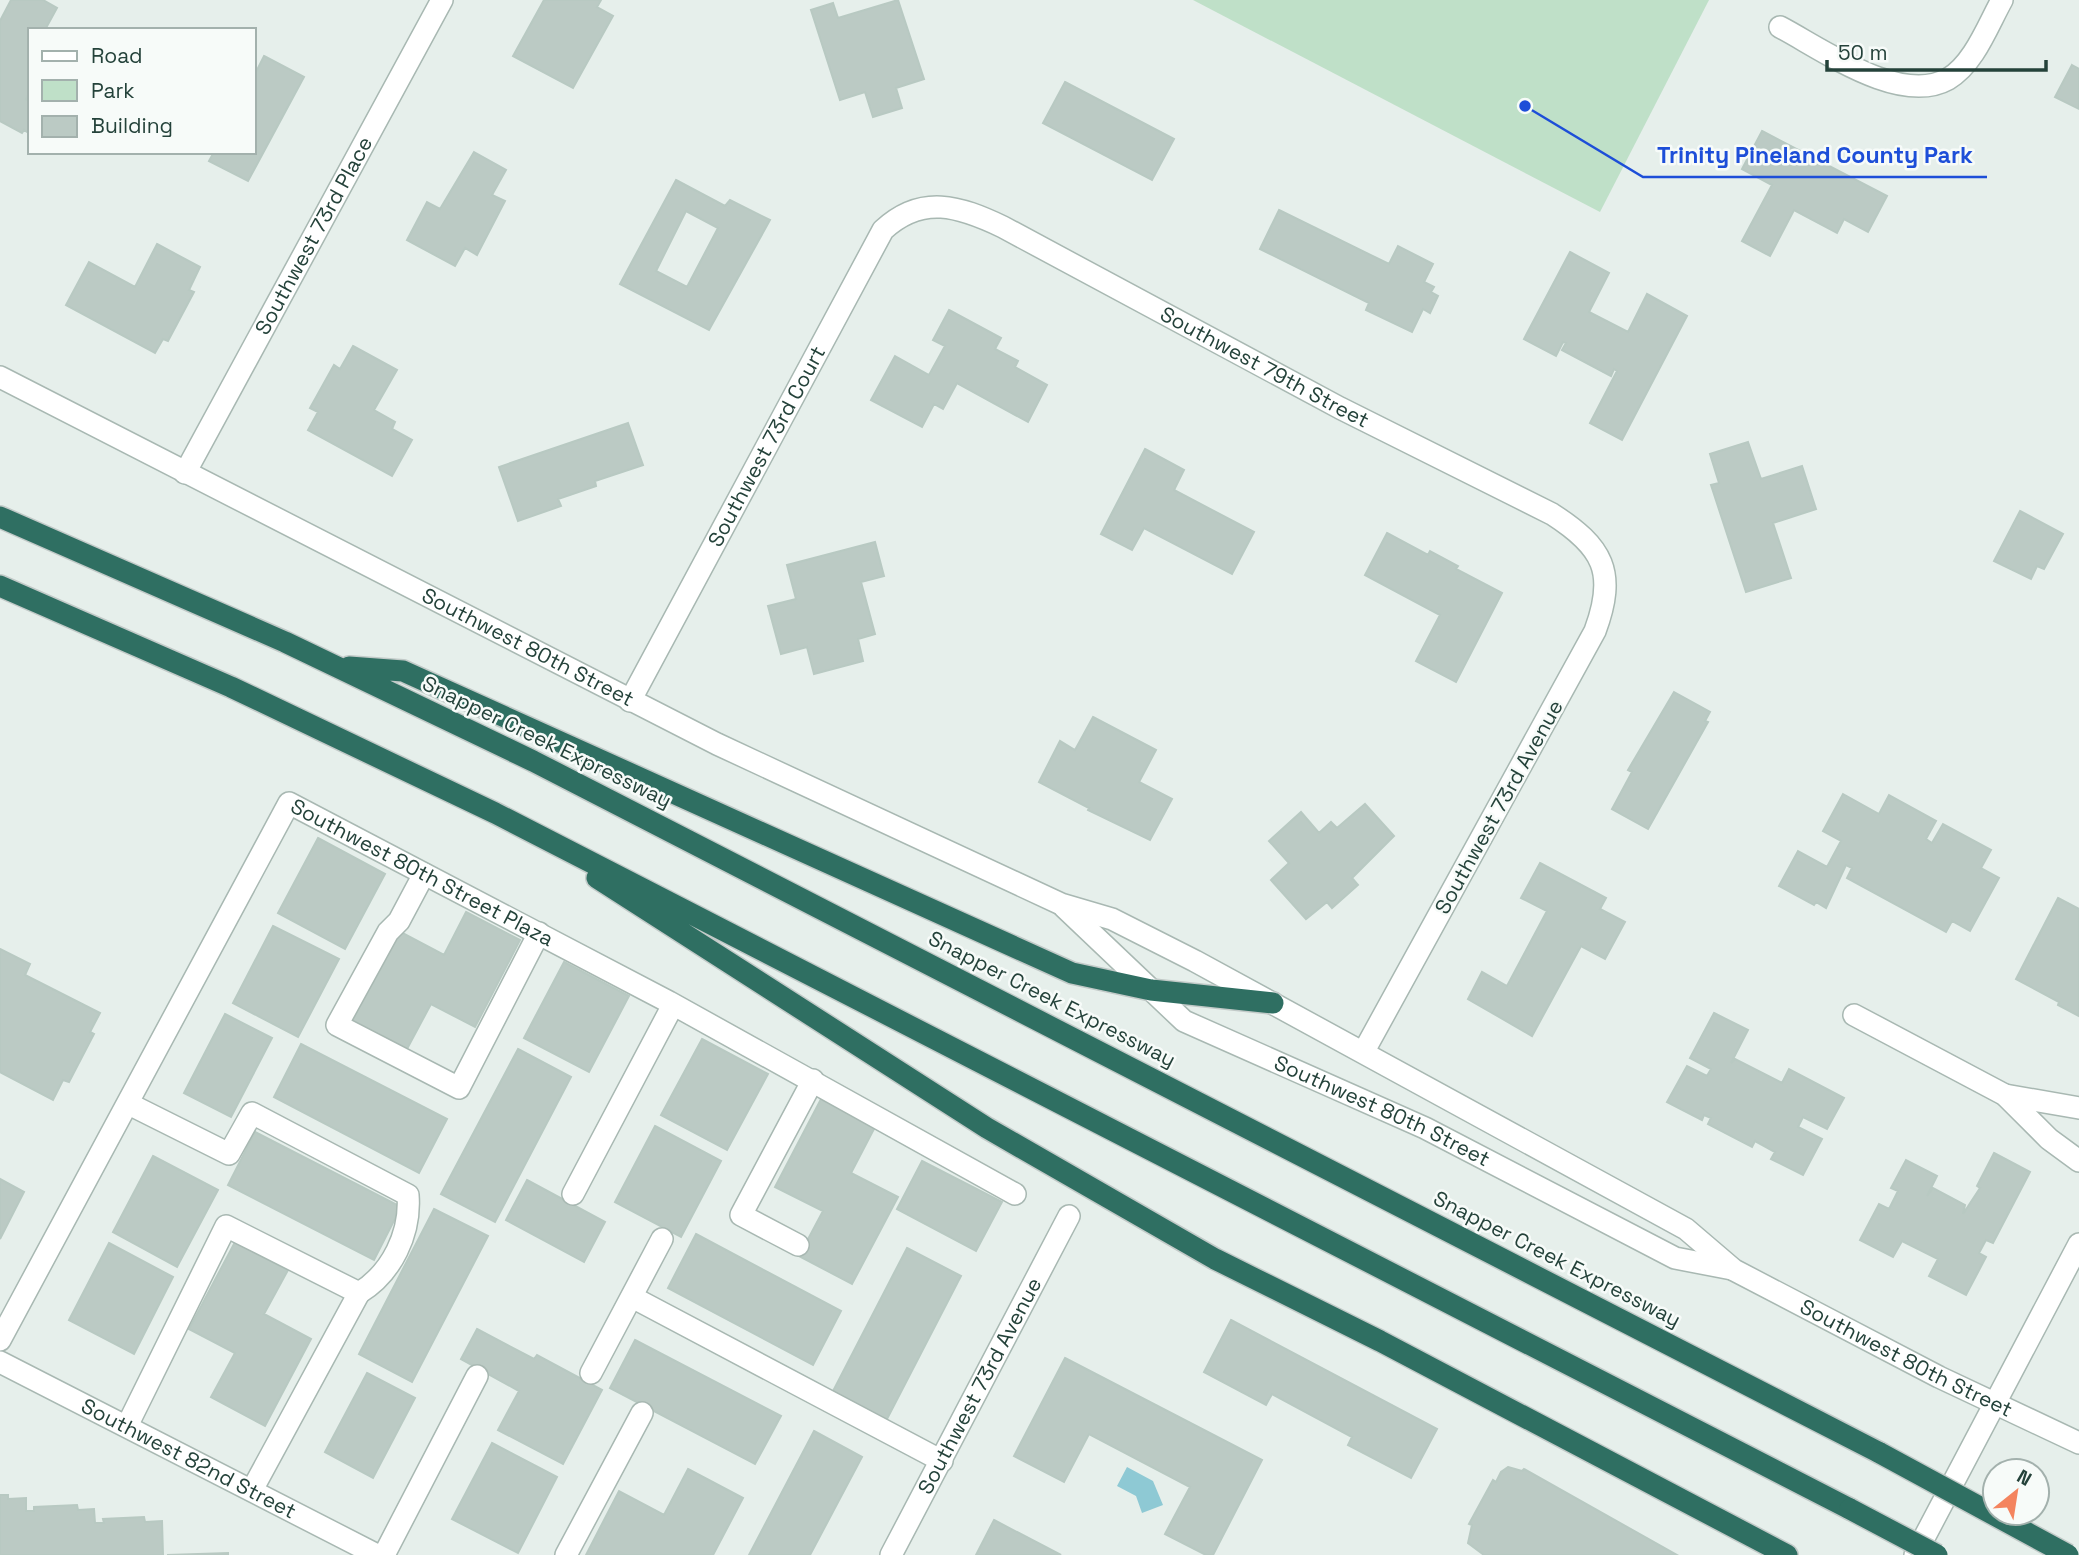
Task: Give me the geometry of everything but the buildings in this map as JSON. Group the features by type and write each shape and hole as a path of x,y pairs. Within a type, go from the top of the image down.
{"highway":[{"name":"Snapper Creek Expressway","path":"0,517 336,666 661,826 1880,1453 2068,1555"},
{"path":"0,586 231,687 495,813 1937,1555"},
{"path":"336,666 403,671 1039,959 1094,979 1151,990 1273,1003"},
{"path":"495,813 986,1128 1215,1259 1380,1341 1787,1555"}],"street":[{"name":"Southwest 73rd Place","path":"184,473 442,0"},
{"path":"1780,27 1886,81 1917,86 1948,79 1973,52 2002,0"},
{"name":"Southwest 79th Street","path":"917,208 951,208 1003,227 1340,408 1543,509 1579,532 1600,556"},
{"name":"Southwest 73rd Court","path":"630,701 872,244 895,218 917,208"},
{"name":"Southwest 80th Street","path":"0,377 630,701 1062,904 1112,919 1364,1051 1686,1229 1734,1270 2079,1443"},
{"name":"Southwest 73rd Avenue","path":"1364,1051 1595,631 1606,590 1600,556"},
{"name":"Southwest 80th Street Plaza","path":"0,1340 289,803 673,1004 1015,1194"},
{"path":"424,874 399,921 388,932 337,1025 459,1088 539,933"},
{"name":"Southwest 80th Street","path":"1062,904 1172,1012 1205,1031 1425,1128 1675,1258 1734,1270"},
{"path":"573,1194 673,1004"},
{"path":"1854,1015 2005,1096 2049,1139 2079,1161"},
{"path":"799,1245 741,1215 813,1080"},
{"path":"2005,1096 2074,1107 2049,1139"},
{"path":"129,1104 229,1154 252,1113 408,1195 409,1210 396,1251 380,1277 359,1293 252,1490"},
{"name":"Southwest 73rd Avenue","path":"891,1555 1069,1216"},
{"path":"127,1426 226,1226 359,1293"},
{"path":"591,1373 662,1238"},
{"path":"1915,1555 2079,1244"},
{"path":"632,1297 942,1461"},
{"name":"Southwest 82nd Street","path":"0,1362 377,1555"},
{"path":"384,1555 477,1376"},
{"path":"566,1555 642,1413"}],"green space":[{"path":"1193,0 1709,0 1600,212"}],"water":[{"path":"1127,1467 1153,1481 1163,1505 1142,1513 1136,1496 1117,1486"}],"place":[{"name":"Trinity Pineland County Park","path":"1525,106"}]}
